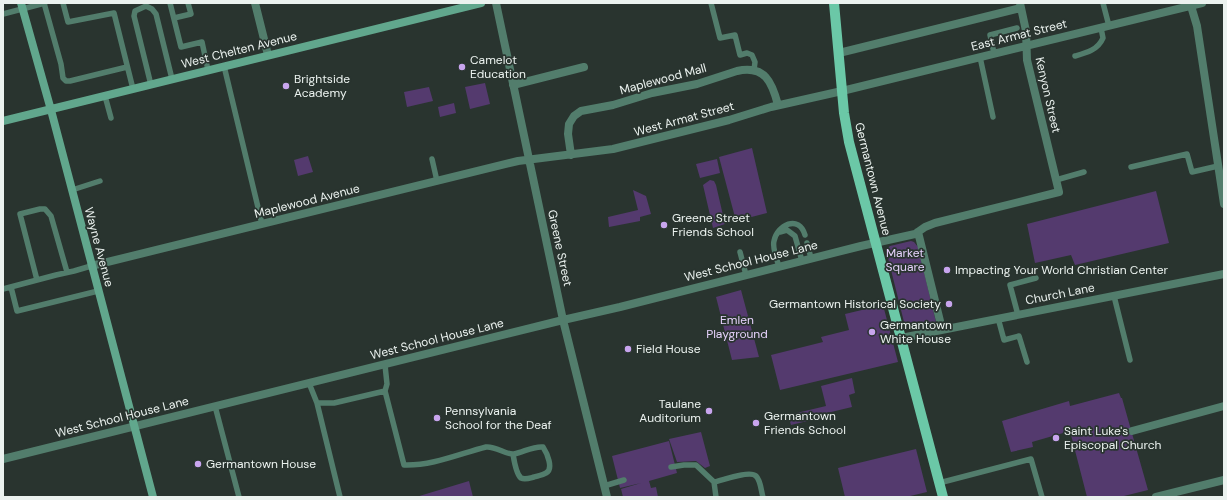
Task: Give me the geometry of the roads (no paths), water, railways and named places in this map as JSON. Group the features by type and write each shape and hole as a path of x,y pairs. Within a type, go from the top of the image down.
{"main road":[{"name":"West Chelten Avenue","path":"3,121 482,3"},
{"name":"Germantown Avenue","path":"834,3 842,91 849,142 943,497"},
{"name":"Wayne Avenue","path":"21,6 51,110 153,497"}],"street":[{"path":"255,3 268,56"},
{"name":"Greene Street","path":"496,3 563,320 607,497"},
{"name":"East Armat Street","path":"842,91 1202,3"},
{"path":"839,53 1020,5"},
{"name":"Kenyon Street","path":"1020,5 1026,31 1027,60 1059,192"},
{"path":"1192,6 1197,26 1224,204"},
{"path":"513,85 584,67"},
{"path":"754,70 770,80 778,105"},
{"name":"Maplewood Mall","path":"571,155 568,134 569,124 574,116 581,111 613,105 652,92 697,84 737,71 754,70"},
{"name":"West Armat Street","path":"529,159 613,149 729,120 778,105 842,91"},
{"name":"Maplewood Avenue","path":"91,266 529,159"},
{"name":"West School House Lane","path":"3,459 620,307 778,266 915,234 925,227 935,223 1059,192"},
{"path":"918,232 942,329"},
{"name":"Church Lane","path":"901,338 1224,274"},
{"path":"1132,431 1224,406"},
{"path":"1156,497 1224,480"}],"lane":[{"path":"3,14 21,6 45,3 61,64 63,78 66,81 127,67"},
{"path":"63,3 68,22 114,13 133,89"},
{"path":"170,3 181,47 202,42 208,70"},
{"path":"174,18 190,14 188,3"},
{"path":"711,3 720,38 735,35 740,55 747,53 752,55 755,62 754,70"},
{"path":"1075,56 1091,52 1103,38 1105,27 1103,3"},
{"path":"151,85 134,16 136,11 146,5 156,14 172,79"},
{"path":"994,53 990,35 1017,28"},
{"path":"980,57 993,116"},
{"path":"224,66 262,224"},
{"path":"106,96 111,118"},
{"path":"1131,167 1187,154 1192,172 1218,166"},
{"path":"432,159 437,181"},
{"path":"1056,180 1084,172"},
{"path":"72,190 100,181"},
{"path":"37,280 20,214 40,208 45,209 51,216 67,272"},
{"path":"778,266 773,244 778,233 786,225 796,223 803,229 805,235"},
{"path":"778,233 787,230 795,236 802,261"},
{"path":"807,243 811,258"},
{"path":"740,252 746,275"},
{"path":"3,289 67,272 74,272 91,266"},
{"path":"1018,314 1010,285 1036,278"},
{"path":"11,287 17,311 98,291"},
{"path":"1114,296 1130,360"},
{"path":"998,318 1004,340 1019,336 1027,362"},
{"path":"385,365 387,384 385,391 404,465 428,463 490,447 512,454 543,447 546,451 550,466 549,471 546,474 526,479 522,478 518,475 512,454"},
{"path":"309,383 317,403 340,497"},
{"path":"317,403 334,404 385,391"},
{"path":"215,406 239,497"},
{"path":"939,483 1031,459 1041,497"},
{"path":"672,468 684,465 696,465 700,467 714,482 716,497"},
{"path":"714,482 748,473 752,474 757,478 763,497"},
{"path":"604,486 624,480"}],"place":[{"name":"Camelot Education","path":"462,67"},
{"name":"Brightside Academy","path":"286,86"},
{"name":"Greene Street Friends School","path":"664,225"},
{"name":"Impacting Your World Christian Center","path":"947,270"},
{"name":"Germantown Historical Society","path":"949,304"},
{"name":"Germantown White House","path":"872,332"},
{"name":"Field House","path":"628,349"},
{"name":"Taulane Auditorium","path":"709,411"},
{"name":"Pennsylvania School for the Deaf","path":"437,418"},
{"name":"Germantown Friends School","path":"756,423"},
{"name":"Saint Luke's Episcopal Church","path":"1056,438"},
{"name":"Germantown House","path":"198,464"}],"park label":[{"name":"Market Square","path":"905,260"},
{"name":"Emlen Playground","path":"737,327"}]}
